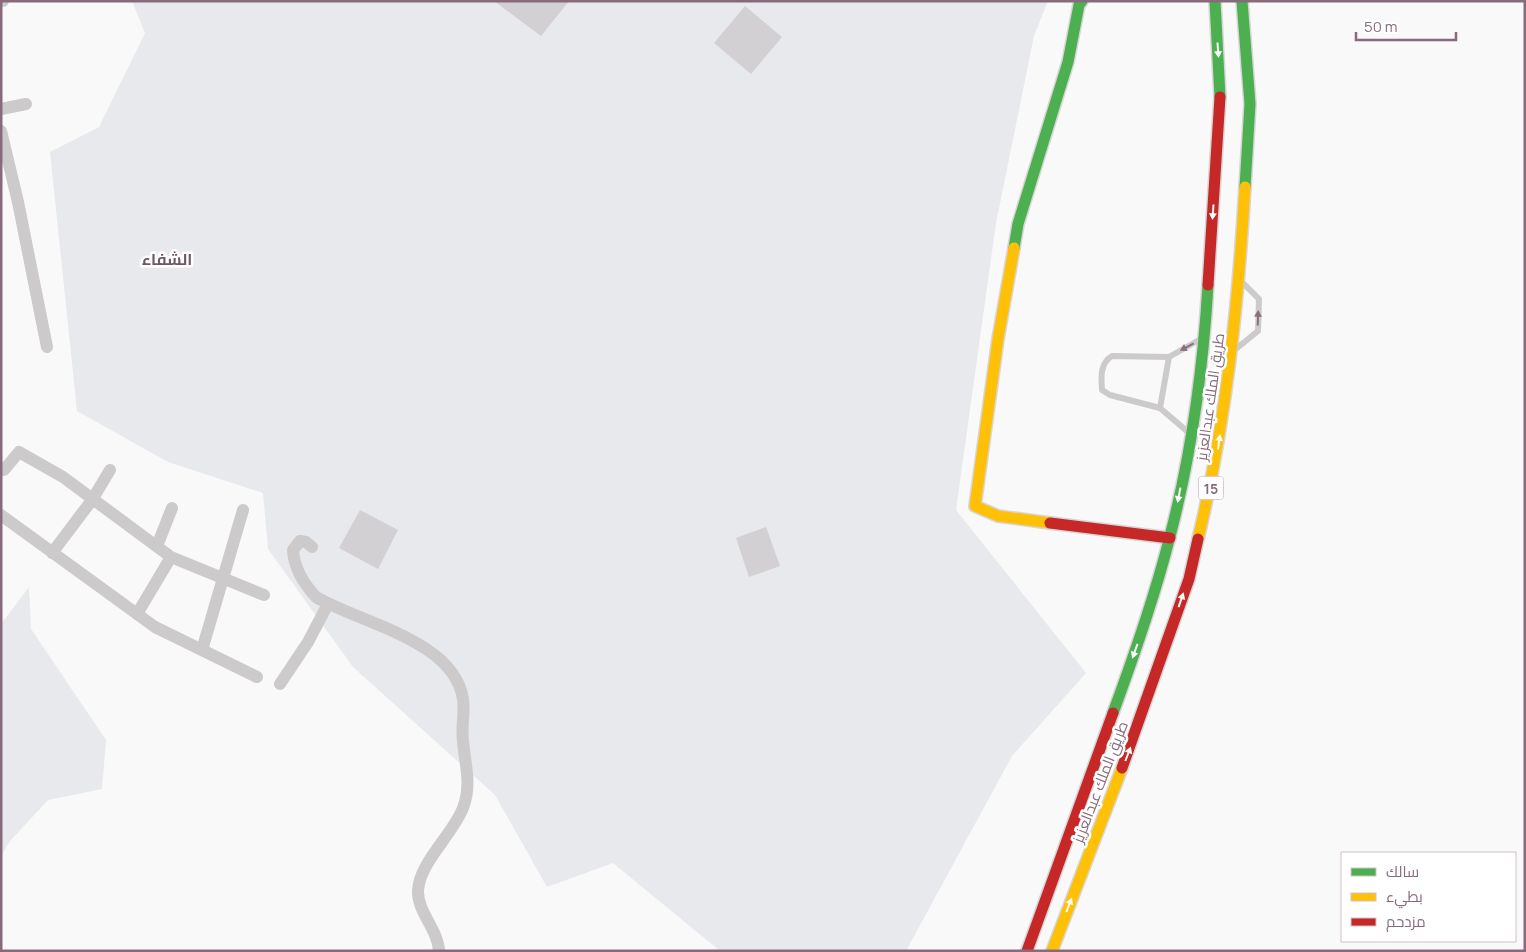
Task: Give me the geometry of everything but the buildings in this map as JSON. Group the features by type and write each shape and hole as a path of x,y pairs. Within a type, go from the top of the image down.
{"main road":[{"path":"1082,1 1068,62 1018,224 998,340 975,506 998,516 1170,538"},
{"name":"طريق الملك عبدالعزيز","path":"1027,951 1145,625 1170,538 1191,435 1205,337 1221,86 1215,1"},
{"name":"طريق الملك عبدالعزيز","path":"1052,951 1139,724 1189,578 1214,474 1232,352 1240,279 1250,104 1242,1"}],"street":[{"path":"1,109 26,104"},
{"path":"1,131 18,202 47,347"},
{"path":"1,470 4,470 19,452 62,477 171,557 264,595"},
{"path":"52,553 92,500 110,470"},
{"path":"157,546 172,508"},
{"path":"202,650 242,510"},
{"path":"1,515 155,627 257,677"},
{"path":"312,547 306,542 300,541 292,550 293,558 306,587 316,598 408,638 422,647 447,667 464,700 462,740 469,783 468,795 458,819 432,858 419,887 421,904 435,934 439,951"},
{"path":"137,614 171,557"},
{"path":"280,684 308,642 328,604"}],"lane":[{"path":"1232,352 1258,331 1259,299 1240,279"},
{"path":"1191,435 1160,408 1110,395 1102,390 1102,367 1107,359 1112,356 1168,357 1205,337"},
{"path":"1160,408 1168,357"}],"shaded area":[{"path":"132,1 1048,1 1034,36 996,223 956,510 1086,673 1012,756 906,951 720,951 613,863 547,887 495,795 353,667 268,549 263,493 168,462 77,411 50,152 99,127 145,33"},
{"path":"29,587 31,629 106,740 102,789 48,800 10,841 1,856 1,624"}],"traffic: fast":[{"path":"1014,248 1018,224 1068,62 1079,5 1082,1"},
{"path":"1215,1 1220,97"},
{"path":"1242,1 1250,104 1245,187"},
{"path":"1113,713 1150,606 1177,509 1195,413 1208,285"}],"traffic: slow":[{"path":"1198,539 1216,452 1229,364 1239,276 1245,187"},
{"path":"1014,248 998,339 975,506 998,516 1050,523"},
{"path":"1052,951 1122,768"}],"traffic: jam":[{"path":"1208,285 1220,97"},
{"path":"1050,523 1170,538"},
{"path":"1122,768 1189,579 1198,539"},
{"path":"1027,951 1113,713"}],"district":[{"name":"الشفاء","path":"167,259"}]}
